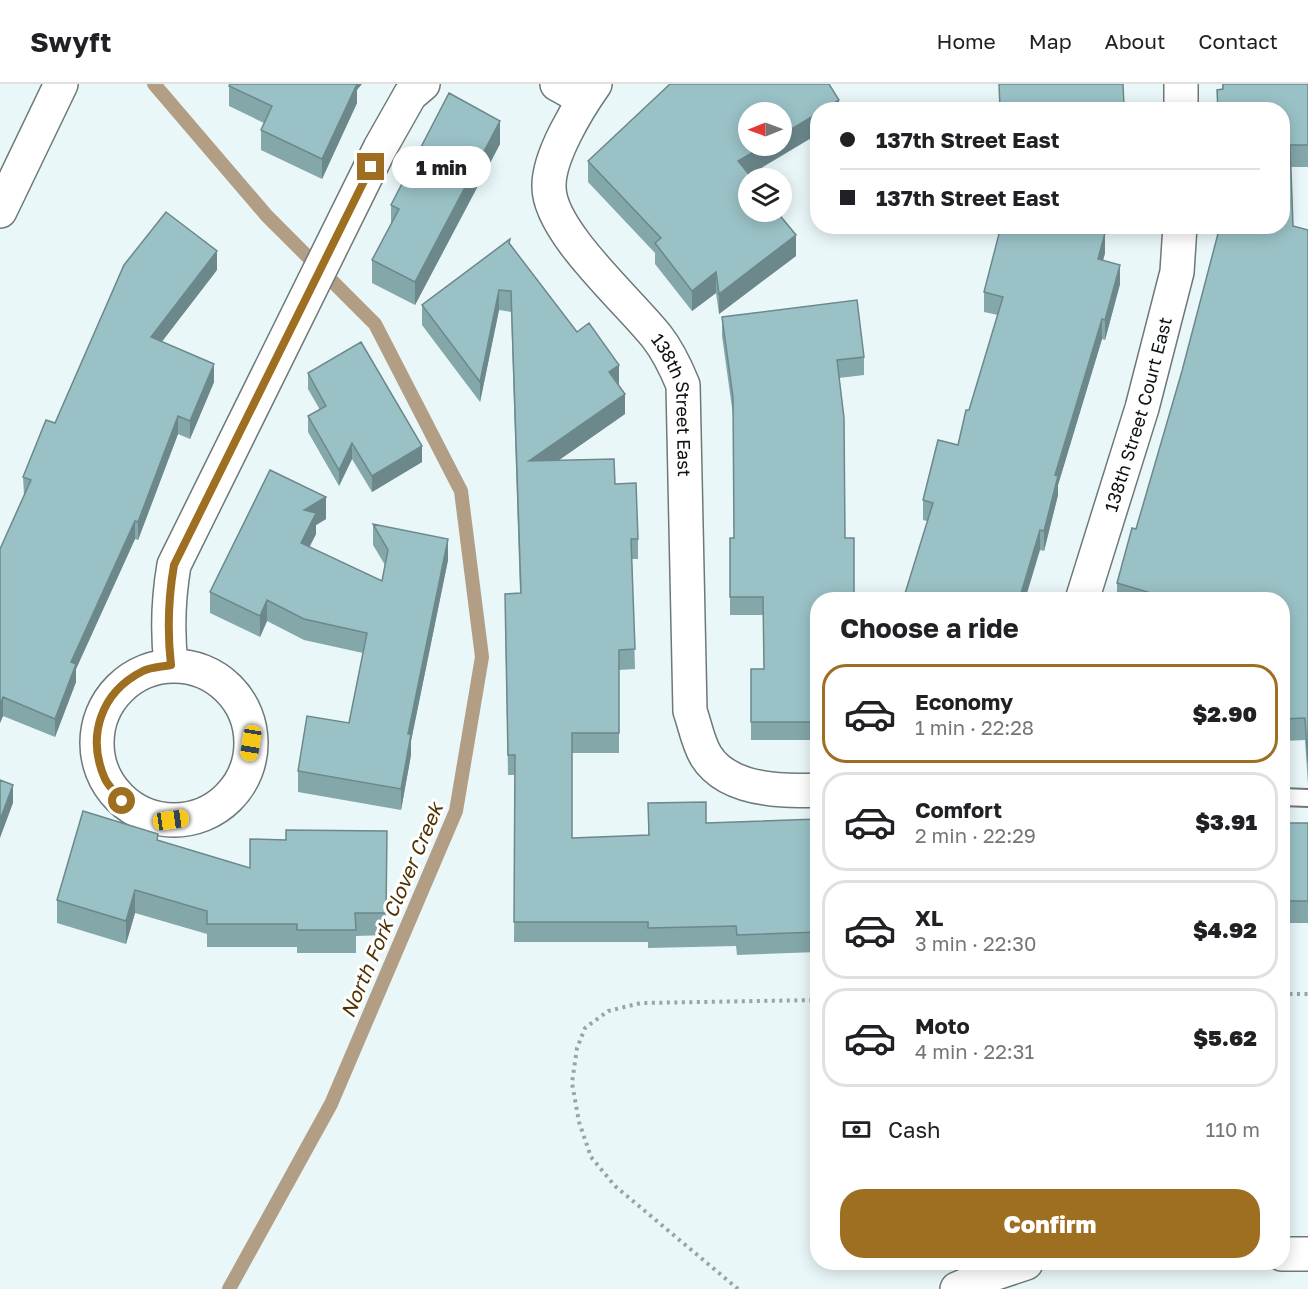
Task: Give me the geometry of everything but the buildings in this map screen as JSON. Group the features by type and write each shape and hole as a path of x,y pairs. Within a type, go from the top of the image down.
{"street":[{"path":"0,211 61,84"},
{"path":"171,665 168,600 174,565 380,148 410,95 423,84"},
{"path":"1181,84 1181,102"},
{"name":"138th Street East","path":"579,89 555,155 549,187 555,213 577,247 658,338 675,365 683,385 690,711 705,755 716,768 740,782 767,790 810,790"},
{"name":"138th Street Court East","path":"1084,592 1142,408 1177,272 1179,234"},
{"path":"171,665 196,668 218,679 236,696 247,718 251,743 247,768 235,789 217,807 195,817 171,820 145,815 122,801 106,781 98,756 97,729 106,704 123,684 145,670 171,665"},
{"path":"1290,1254 1308,1254"},
{"path":"957,1289 1005,1270"}],"lane":[{"path":"1290,797 1308,798"}],"path":[{"path":"1290,994 1308,994"},
{"path":"738,1289 615,1186 591,1157 579,1122 572,1083 577,1048 585,1028 608,1011 641,1003 810,1000"}],"waterway":[{"name":"North Fork Clover Creek","path":"154,84 267,216 375,324 461,491 482,657 456,811 331,1104 229,1289"}],"route":[{"path":"122,801 106,781 98,756 97,729 106,704 123,684 145,670 171,665 168,600 174,565 371,167"}]}
